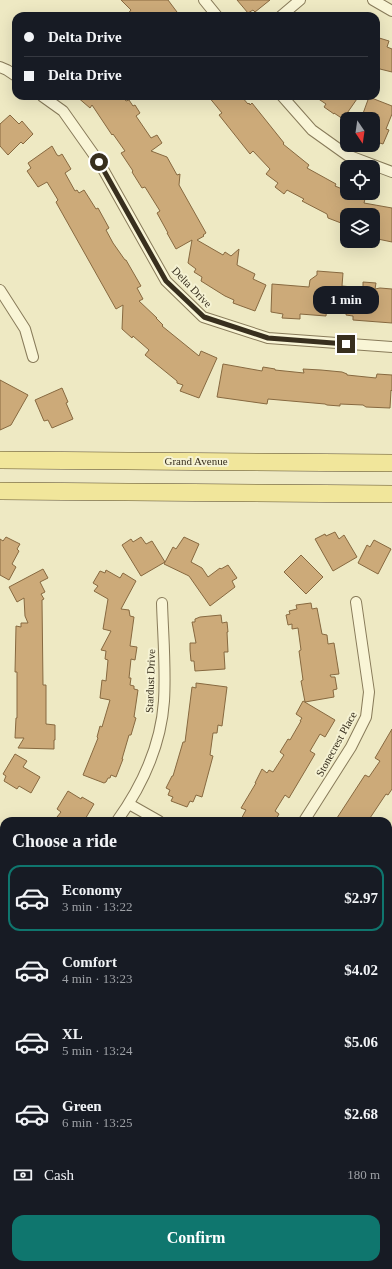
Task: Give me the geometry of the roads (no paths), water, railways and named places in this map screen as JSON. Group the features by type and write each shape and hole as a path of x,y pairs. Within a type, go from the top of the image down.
{"main road":[{"name":"Grand Avenue","path":"0,460 392,463"},
{"path":"0,491 392,494"}],"street":[{"path":"204,0 214,12"},
{"path":"286,12 300,0"},
{"path":"373,0 392,11"},
{"path":"0,67 12,73"},
{"name":"Delta Drive","path":"48,100 63,111 99,162 166,281 204,317 268,338 392,347"},
{"path":"286,100 312,130 347,155 392,172"},
{"path":"0,290 25,329 33,357"},
{"name":"Stonecrest Place","path":"306,817 350,747 366,717 369,692 356,602"},
{"name":"Stardust Drive","path":"120,817 129,804 148,766 158,734 164,702 165,672 162,603"},
{"path":"129,804 152,817"}]}
